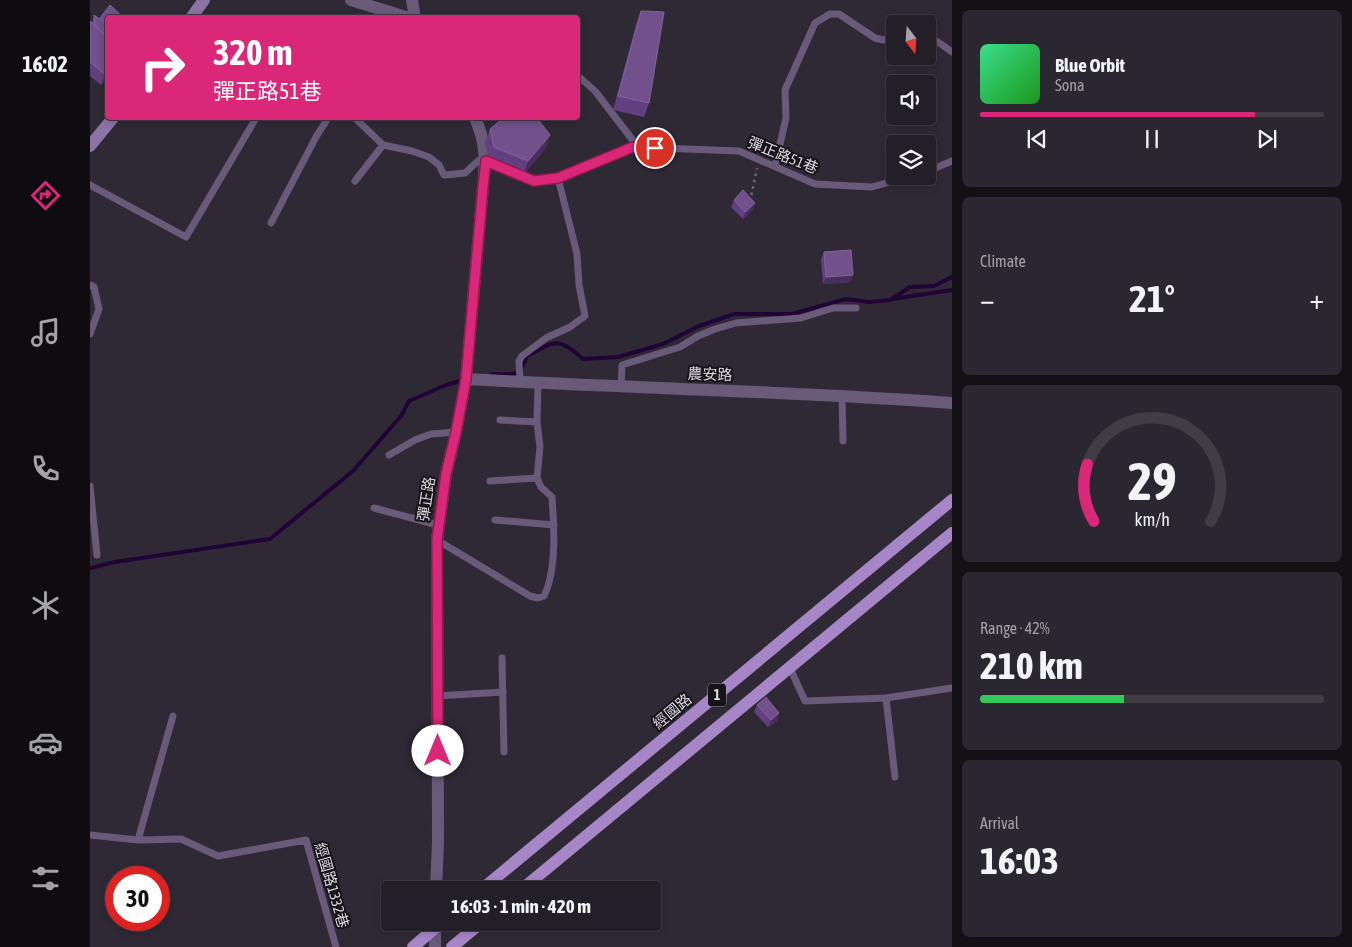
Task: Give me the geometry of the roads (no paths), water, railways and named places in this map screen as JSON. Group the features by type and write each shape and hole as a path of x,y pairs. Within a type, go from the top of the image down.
{"main road":[{"name":"經國路","path":"493,881 952,500"},
{"name":"1","path":"532,881 952,533"},
{"path":"413,947 430,931"},
{"path":"452,947 471,931"}],"street":[{"path":"193,15 204,0"},
{"path":"351,0 399,15"},
{"path":"412,0 414,15"},
{"path":"90,146 111,120"},
{"name":"彈正路","path":"436,881 438,842 437,540 446,474 466,379 486,161 482,131 476,120"},
{"name":"農安路","path":"466,379 842,395 952,403"},
{"path":"436,947 437,931"}],"lane":[{"path":"774,166 786,118 785,90 815,23 830,14 839,14 875,38 886,39"},
{"path":"936,41 952,52"},
{"path":"580,78 595,91 638,147"},
{"path":"90,185 186,237 255,120"},
{"path":"271,223 327,120"},
{"path":"358,120 383,146 412,151 430,157 439,165 444,175 465,173 479,160 486,161"},
{"path":"355,181 383,146"},
{"name":"彈正路51巷","path":"486,161 534,181 558,178 633,147 740,151 815,184 872,187 886,183"},
{"path":"936,168 952,161"},
{"path":"520,382 519,361 522,356 546,338 570,327 586,316 579,286 577,254 558,178"},
{"path":"90,285 94,287 99,309 90,334"},
{"path":"621,387 622,365 680,347 698,336 715,329 736,324 801,318 833,308 856,308"},
{"path":"437,540 530,596 538,598 544,596 550,584 554,525 552,497 541,487 537,478 540,447 537,422 538,383"},
{"path":"842,395 843,440"},
{"path":"500,420 537,422"},
{"path":"389,455 415,440 431,434 456,432"},
{"path":"490,481 537,478"},
{"path":"90,486 97,556"},
{"path":"374,508 438,524"},
{"path":"495,520 554,525"},
{"path":"502,658 504,752"},
{"path":"790,668 804,701 886,698 952,688"},
{"path":"437,696 503,692"},
{"path":"886,698 895,777"},
{"path":"138,840 173,716"},
{"name":"經國路1332巷","path":"90,835 138,840 181,839 218,856 306,840 336,947"}],"waterway":[{"path":"492,374 514,374 518,372 527,356 550,344 562,344 583,359 618,357 663,344 699,326 734,314 792,314 846,299 869,302 890,300 910,287 934,286 952,277"},
{"path":"892,299 952,290"},
{"path":"90,568 115,562 270,539 353,471 401,416 409,401 446,385 463,380"}]}
